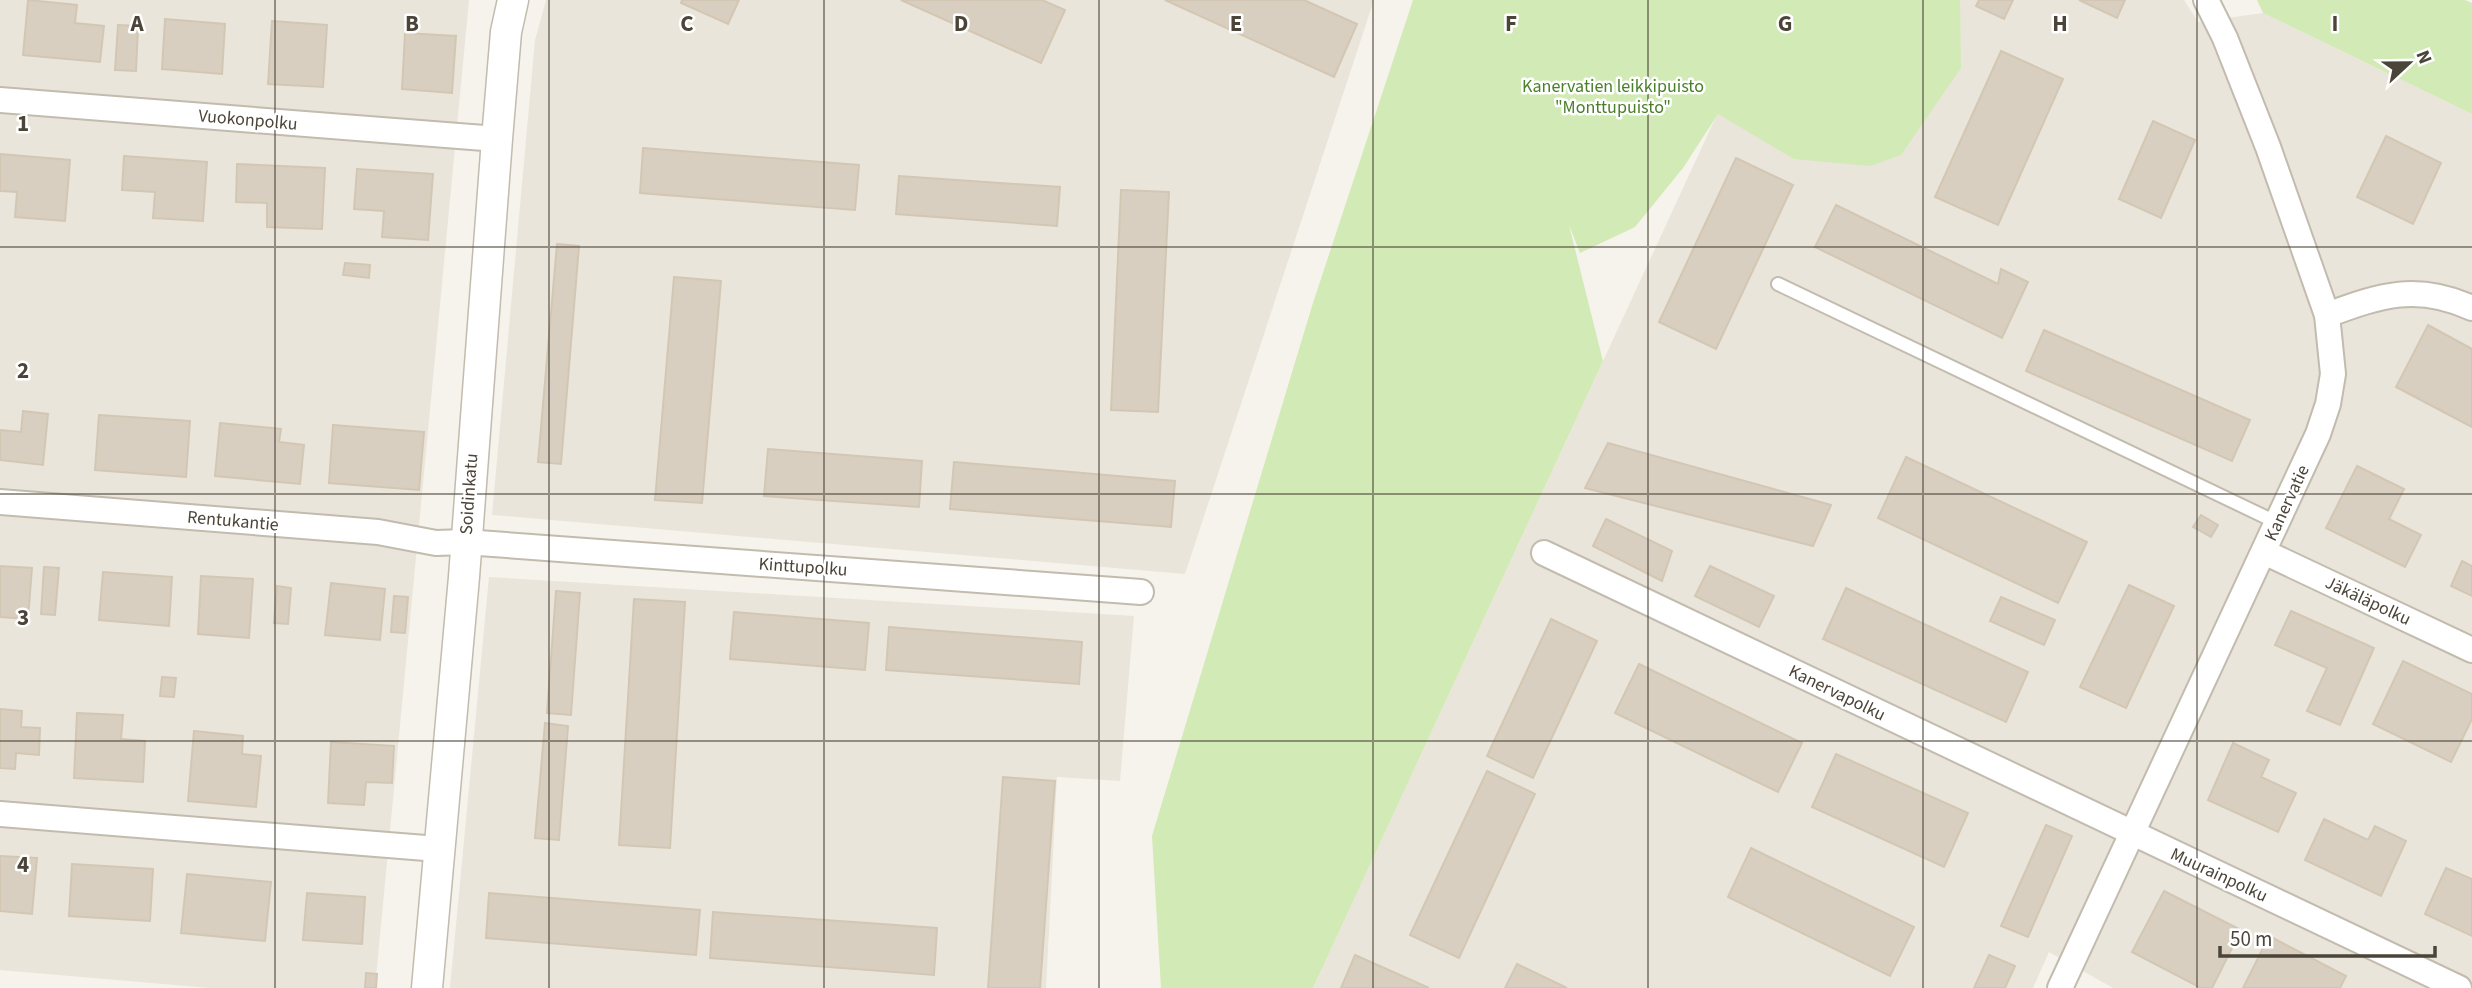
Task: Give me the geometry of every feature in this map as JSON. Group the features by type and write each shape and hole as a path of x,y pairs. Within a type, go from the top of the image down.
{"street":[{"name":"Soidinkatu","path":"427,988 464,577 506,32 513,0"},
{"name":"Kanervatie","path":"2060,988 2318,434 2328,404 2333,374 2327,315 2269,147 2225,38 2206,0"},
{"name":"Vuokonpolku","path":"0,100 497,139"},
{"path":"2327,315 2381,297 2411,292 2455,301 2472,309"},
{"name":"Rentukantie","path":"0,502 378,532 436,543 465,542"},
{"name":"Kinttupolku","path":"465,542 1141,592"},
{"name":"Jäkäläpolku","path":"2264,552 2472,650"},
{"name":"Kanervapolku","path":"1544,553 2131,833"},
{"path":"0,814 438,849"},
{"name":"Muurainpolku","path":"2131,833 2459,988"}],"lane":[{"path":"1778,284 2278,523"}],"shaded area":[{"path":"0,0 469,0 375,988 210,988 0,970"},
{"path":"546,0 1374,0 1185,574 492,515 535,40"},
{"path":"1770,0 2184,0 2198,22 2263,13 2472,114 2472,988 2113,988 2049,952 2033,988 1313,988"},
{"path":"489,577 1134,616 1120,781 1057,777 1046,988 450,988"}],"green space":[{"name":"Kanervatien leikkipuisto \"Monttupuisto\"","path":"1413,0 1960,0 1961,68 1901,155 1870,166 1794,159 1718,114 1683,168 1635,227 1580,253 1569,225 1603,361 1313,988 1161,988 1152,836 1312,306"},
{"path":"2257,0 2465,0 2472,3 2472,114 2263,13"}],"building":[{"path":"28,0 77,5 75,23 104,26 100,62 23,55"},
{"path":"682,0 739,0 728,24 681,3"},
{"path":"901,0 1042,0 1065,10 1041,63"},
{"path":"1165,0 1304,0 1357,24 1334,77"},
{"path":"1979,0 2013,0 2004,19 1976,6"},
{"path":"2079,0 2125,0 2117,18"},
{"path":"165,19 225,24 222,74 162,69"},
{"path":"272,21 327,25 323,87 268,84"},
{"path":"118,25 138,26 136,71 115,70"},
{"path":"405,33 456,36 452,93 402,89"},
{"path":"2001,51 2063,79 1998,225 1935,197"},
{"path":"2153,121 2195,140 2161,218 2119,199"},
{"path":"2386,136 2441,163 2413,224 2357,197"},
{"path":"643,148 859,165 855,210 640,193"},
{"path":"0,154 70,160 65,221 15,217 17,192 0,191"},
{"path":"124,156 207,162 203,221 153,218 155,192 122,190"},
{"path":"1736,158 1793,185 1716,349 1659,322"},
{"path":"237,164 325,168 322,229 267,227 267,203 236,202"},
{"path":"357,169 433,174 428,240 382,237 384,211 354,209"},
{"path":"899,176 1060,187 1057,226 896,214"},
{"path":"1121,190 1169,192 1158,412 1111,410"},
{"path":"1836,205 1998,284 2001,269 2028,282 2002,338 1815,247"},
{"path":"557,244 579,246 561,464 538,462"},
{"path":"345,263 370,265 369,278 343,275"},
{"path":"674,277 721,281 702,503 655,500"},
{"path":"2428,325 2472,349 2472,427 2396,387"},
{"path":"2044,330 2250,420 2232,461 2026,371"},
{"path":"23,411 48,414 43,465 0,460 0,430 21,432"},
{"path":"99,415 190,421 186,477 95,470"},
{"path":"220,423 281,429 279,442 304,445 300,484 215,476"},
{"path":"333,425 424,432 419,490 329,483"},
{"path":"1608,443 1831,505 1813,546 1585,488"},
{"path":"768,449 922,461 919,507 764,496"},
{"path":"1906,457 2087,542 2058,603 1878,518"},
{"path":"954,462 1175,481 1171,527 950,509"},
{"path":"2357,466 2404,489 2389,519 2421,535 2405,567 2326,528"},
{"path":"2201,515 2218,525 2211,537 2193,527"},
{"path":"1606,519 1672,551 1662,581 1593,546"},
{"path":"2462,561 2472,566 2472,596 2451,586"},
{"path":"0,566 32,568 28,619 0,617"},
{"path":"1710,566 1774,596 1759,627 1695,596"},
{"path":"44,567 59,568 55,615 41,614"},
{"path":"103,572 172,577 169,626 99,620"},
{"path":"201,576 253,579 249,638 198,634"},
{"path":"331,583 385,589 380,640 325,635"},
{"path":"2129,585 2174,606 2126,708 2080,687"},
{"path":"277,586 291,588 288,624 274,623"},
{"path":"1846,588 2028,672 2006,722 1823,639"},
{"path":"556,591 580,593 571,715 547,713"},
{"path":"394,596 408,597 405,633 391,632"},
{"path":"2001,597 2055,620 2044,645 1990,621"},
{"path":"634,599 685,602 670,848 619,845"},
{"path":"2291,611 2374,648 2340,725 2307,711 2327,668 2275,645"},
{"path":"734,612 869,623 865,670 730,659"},
{"path":"1551,619 1597,641 1533,778 1487,756"},
{"path":"889,627 1082,642 1079,684 886,670"},
{"path":"2403,661 2472,694 2472,719 2451,762 2373,724"},
{"path":"1639,664 1802,743 1778,792 1615,713"},
{"path":"162,677 176,678 174,697 160,696"},
{"path":"0,709 22,711 21,727 40,728 39,755 16,753 15,769 0,768"},
{"path":"77,713 123,715 121,739 145,741 143,782 74,778"},
{"path":"545,723 568,726 559,840 535,838"},
{"path":"194,731 243,736 242,754 261,756 256,807 188,801"},
{"path":"331,742 394,746 392,783 366,782 364,805 328,803"},
{"path":"2233,743 2269,760 2261,777 2296,793 2278,832 2208,800"},
{"path":"1836,754 1968,813 1944,867 1812,807"},
{"path":"1487,771 1535,794 1459,958 1410,935"},
{"path":"1003,777 1055,781 1040,988 988,988"},
{"path":"2324,819 2368,840 2375,826 2406,841 2381,896 2305,860"},
{"path":"2046,825 2072,836 2028,937 2001,926"},
{"path":"1751,848 1914,927 1890,976 1728,897"},
{"path":"0,856 37,858 32,914 0,911"},
{"path":"72,864 153,869 150,921 69,916"},
{"path":"2446,868 2472,879 2472,936 2425,914"},
{"path":"187,874 271,882 265,941 181,933"},
{"path":"2164,891 2241,930 2212,988 2201,988 2132,952"},
{"path":"307,893 365,897 362,944 303,940"},
{"path":"489,893 700,910 696,955 486,938"},
{"path":"713,912 937,928 934,975 710,958"},
{"path":"2269,936 2346,976 2340,988 2243,988"},
{"path":"1355,955 1429,988 1341,988"},
{"path":"1989,955 2015,966 2005,988 1974,988"},
{"path":"1517,964 1567,988 1505,988"},
{"path":"366,973 377,974 376,988 365,988"}]}
